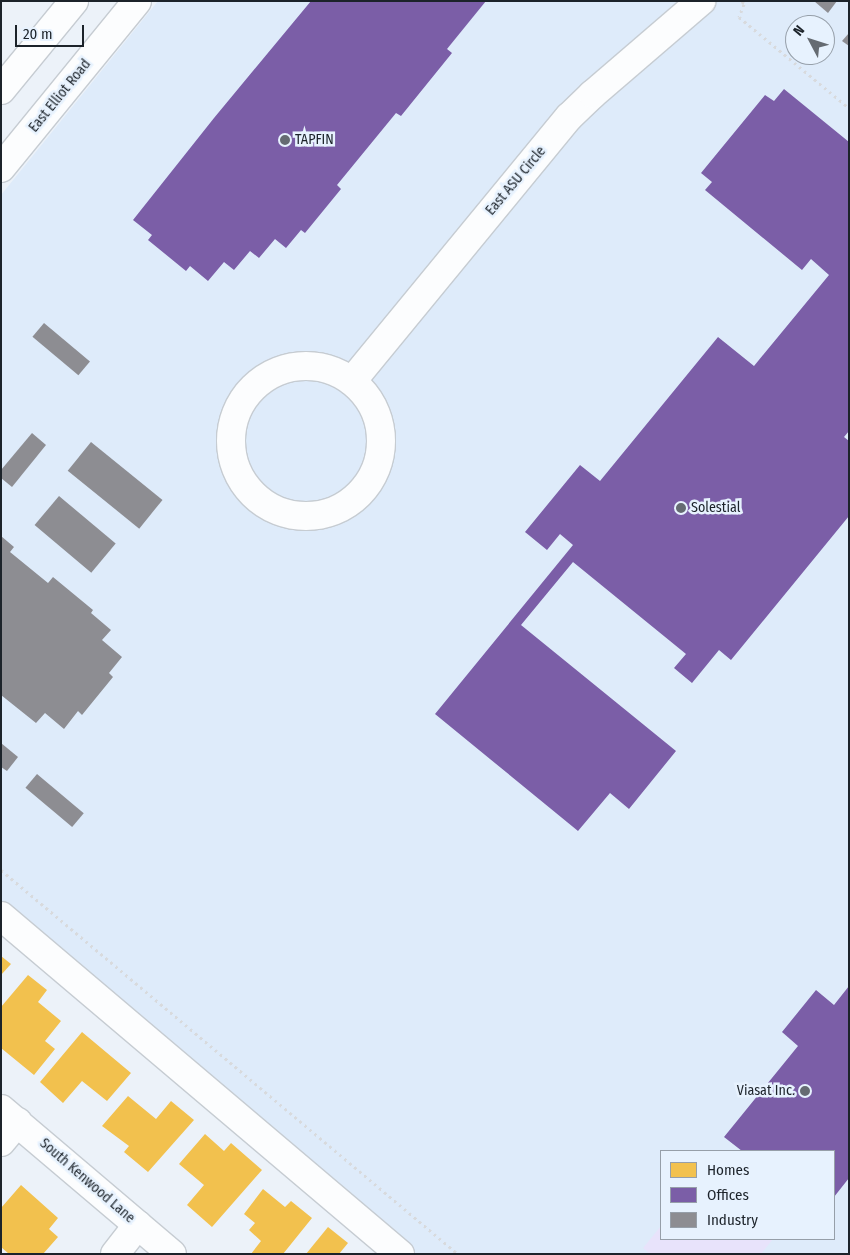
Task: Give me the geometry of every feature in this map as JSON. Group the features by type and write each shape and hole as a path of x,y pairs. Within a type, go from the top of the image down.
{"street":[{"path":"1,90 74,1"},
{"name":"East Elliot Road","path":"1,168 137,1"},
{"name":"East ASU Circle","path":"352,381 569,117 592,94 701,1"},
{"path":"304,366 333,370 352,381 367,397 377,417 381,438 378,460 369,481 355,497 336,510 315,516 292,515 278,510 253,495 240,477 232,457 230,438 233,420 240,403 251,388 269,375 290,367 304,366"},
{"path":"1,916 400,1254"},
{"name":"South Kenwood Lane","path":"7,1124 138,1225 172,1254"},
{"path":"115,1254 138,1225"}],"path":[{"path":"742,1 744,4 739,17 849,108"},
{"path":"1,870 458,1254"}],"shaded area":[{"path":"158,1 849,1 849,1254 414,1254 1,903 1,195"},
{"path":"660,1227 660,1240 772,1240 761,1254 650,1254 643,1248"}],"building: Homes":[{"path":"1,956 11,964 1,975"},
{"path":"28,975 47,990 38,1002 61,1021 45,1041 55,1049 34,1075 1,1048 1,1007"},
{"path":"82,1032 131,1073 107,1101 82,1081 63,1103 40,1082"},
{"path":"128,1096 156,1119 171,1101 194,1120 148,1172 124,1152 129,1146 102,1126"},
{"path":"205,1134 224,1151 231,1143 262,1170 212,1227 187,1205 204,1185 179,1164"},
{"path":"21,1185 58,1218 49,1229 58,1237 43,1254 9,1254 1,1247 1,1208"},
{"path":"263,1189 285,1207 291,1201 312,1218 283,1254 251,1254 261,1241 249,1230 255,1223 244,1214"},
{"path":"328,1227 348,1243 339,1254 306,1254"}],"building: Offices":[{"name":"TAPFIN","path":"311,1 486,1 447,49 452,53 401,116 396,113 337,185 341,189 305,233 301,230 286,248 275,239 259,258 250,251 234,270 224,262 208,281 190,266 186,271 148,240 152,235 133,220"},
{"path":"784,89 849,142 849,431 844,437 849,441 849,516 731,660 719,650 692,683 674,668 686,654 573,562 521,625 676,751 629,809 610,793 578,831 435,714 573,545 560,534 547,550 525,532 580,465 600,481 718,337 754,366 829,275 811,259 802,270 705,190 712,182 701,173 765,95 774,101"},
{"name":"Viasat Inc.","path":"849,986 849,1178 835,1196 835,1150 741,1150 724,1137 798,1046 782,1032 816,990 834,1005"}],"building: Industry":[{"path":"814,1 837,1 828,13"},
{"path":"849,33 849,46 842,41"},
{"path":"44,323 90,362 78,375 32,337"},
{"path":"32,433 46,445 12,487 1,478 1,470"},
{"path":"91,442 162,500 139,529 68,471"},
{"path":"59,496 116,544 91,573 35,525"},
{"path":"1,536 14,547 10,552 48,583 53,577 93,610 91,613 111,630 102,640 122,657 109,673 113,677 82,715 78,711 64,729 45,713 36,723 1,695"},
{"path":"1,743 18,757 7,771 1,767"},
{"path":"37,774 84,813 72,827 25,788"}],"place":[{"name":"TAPFIN","path":"285,140"},
{"name":"Solestial","path":"681,508"},
{"name":"Viasat Inc.","path":"805,1091"}]}
